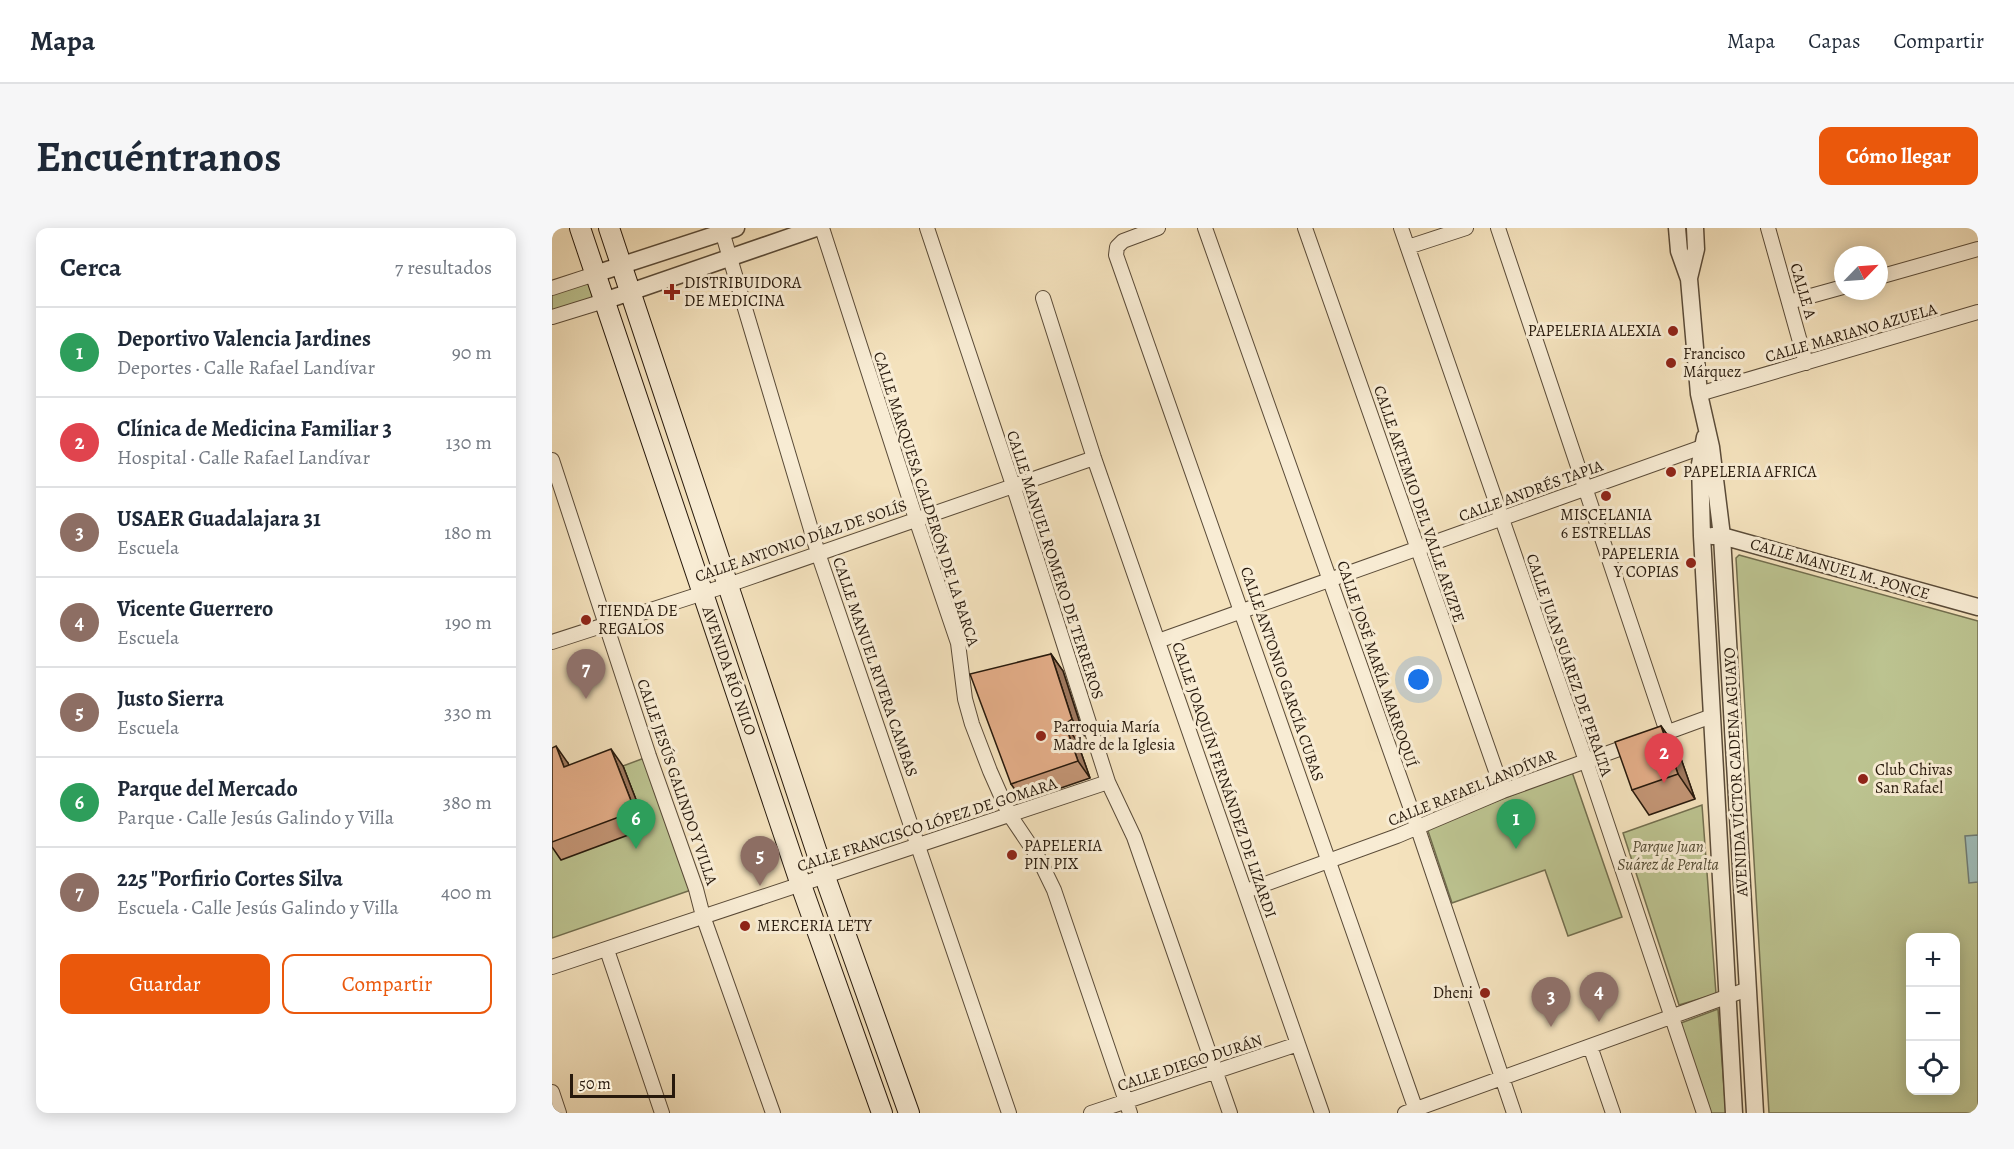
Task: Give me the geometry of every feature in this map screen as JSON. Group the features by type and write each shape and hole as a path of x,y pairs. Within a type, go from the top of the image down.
{"main road":[{"name":"AVENIDA RÍO NILO","path":"580,228 801,885 882,1113"},
{"name":"AVENIDA RÍO NILO","path":"609,228 825,876 909,1113"}],"street":[{"path":"552,317 816,228"},
{"name":"CALLE MARQUESA CALDERÓN DE LA BARCA","path":"822,228 958,643 965,699 972,724 1009,814 1038,857 1054,890 1128,1107"},
{"name":"CALLE MANUEL ROMERO DE TERREROS","path":"927,228 1013,485 1108,782 1134,837 1230,1113"},
{"name":"CALLE ANTONIO GARCÍA CUBAS","path":"1158,228 1124,241 1117,247 1116,255 1330,862 1413,1112"},
{"name":"CALLE JOSÉ MARÍA MARROQUÍ","path":"1205,228 1417,826 1514,1113"},
{"name":"CALLE ARTEMIO DEL VALLE ARIZPE","path":"1305,228 1503,791"},
{"name":"CALLE JUAN SUÁREZ DE PERALTA","path":"1401,228 1586,761 1704,1113"},
{"path":"1408,247 1466,228"},
{"path":"1498,228 1667,732"},
{"name":"AVENIDA VÍCTOR CADENA AGUAYO","path":"1677,228 1679,251 1689,279 1699,394 1722,536 1755,1113"},
{"name":"AVENIDA VÍCTOR CADENA AGUAYO","path":"1689,279 1696,249 1695,228"},
{"name":"CALLE A","path":"1768,228 1806,363"},
{"path":"552,288 727,230"},
{"name":"CALLE MANUEL RIVERA CAMBAS","path":"727,230 731,257 818,553 1008,1113"},
{"path":"1888,274 1978,249"},
{"path":"1789,302 1834,290"},
{"name":"CALLE JOAQUÍN FERNÁNDEZ DE LIZARDI","path":"1042,298 1095,458 1322,1113"},
{"name":"CALLE MARIANO AZUELA","path":"1699,394 1978,312"},
{"name":"CALLE ANDRÉS TAPIA","path":"1158,641 1586,489 1707,442"},
{"name":"AVENIDA VÍCTOR CADENA AGUAYO","path":"1707,442 1700,464 1702,536 1734,1113"},
{"name":"CALLE ANTONIO DÍAZ DE SOLÍS","path":"552,642 728,585 1095,458"},
{"name":"CALLE JESÚS GALINDO Y VILLA","path":"552,460 649,756 696,889 703,916 773,1113"},
{"name":"CALLE MANUEL M. PONCE","path":"1702,536 1722,536 1978,607"},
{"name":"CALLE RAFAEL LANDÍVAR","path":"1246,891 1330,862 1503,791 1712,716"},
{"name":"CALLE FRANCISCO LÓPEZ DE GOMARA","path":"552,967 1108,782"},
{"path":"607,950 662,1113"},
{"path":"1413,1112 1748,988"},
{"name":"CALLE DIEGO DURÁN","path":"1091,1113 1128,1107 1216,1071 1298,1044"},
{"path":"1590,1046 1613,1113"},
{"path":"552,1092 559,1113"}],"green space":[{"path":"594,276 602,300 552,315 552,289"},
{"name":"Club Chivas San Rafael","path":"1739,555 1978,621 1978,1113 1769,1113 1736,558"},
{"path":"647,757 694,889 552,938 552,821 646,828 623,766"},
{"path":"1572,772 1622,917 1568,936 1545,870 1452,903 1427,828"},
{"name":"Parque Juan Suárez de Peralta","path":"1702,805 1716,994 1679,1005 1623,833"},
{"path":"1718,1009 1726,1113 1707,1113 1681,1023"}],"water":[{"path":"1978,835 1978,882 1969,883 1965,836"}],"building":[{"name":"Parroquia María Madre de la Iglesia","path":"1051,654 1072,719 1065,724 1078,761 1011,784 970,674"},
{"path":"1661,726 1678,774 1632,790 1615,742"},
{"path":"556,746 564,767 611,749 635,811 552,842 552,748"}],"place":[{"name":"DISTRIBUIDORA DE MEDICINA","path":"672,292"},
{"name":"PAPELERIA ALEXIA","path":"1673,331"},
{"name":"Francisco Márquez","path":"1671,363"},
{"name":"PAPELERIA AFRICA","path":"1671,472"},
{"name":"MISCELANIA 6 ESTRELLAS","path":"1606,496"},
{"name":"PAPELERIA Y COPIAS","path":"1691,563"},
{"name":"TIENDA DE REGALOS","path":"586,620"},
{"name":"225 \"Porfirio Cortes Silva","path":"586,699"},
{"name":"Parroquia María Madre de la Iglesia","path":"1041,736"},
{"name":"Club Chivas San Rafael","path":"1863,779"},
{"name":"Clínica de Medicina Familiar 3","path":"1664,783"},
{"name":"Parque del Mercado","path":"636,849"},
{"name":"Deportivo Valencia Jardines","path":"1516,849"},
{"name":"PAPELERIA PIN PIX","path":"1012,855"},
{"name":"Justo Sierra","path":"760,886"},
{"name":"MERCERIA LETY","path":"745,926"},
{"name":"Dheni","path":"1485,993"},
{"name":"Vicente Guerrero","path":"1599,1022"},
{"name":"USAER Guadalajara 31","path":"1551,1027"}]}
